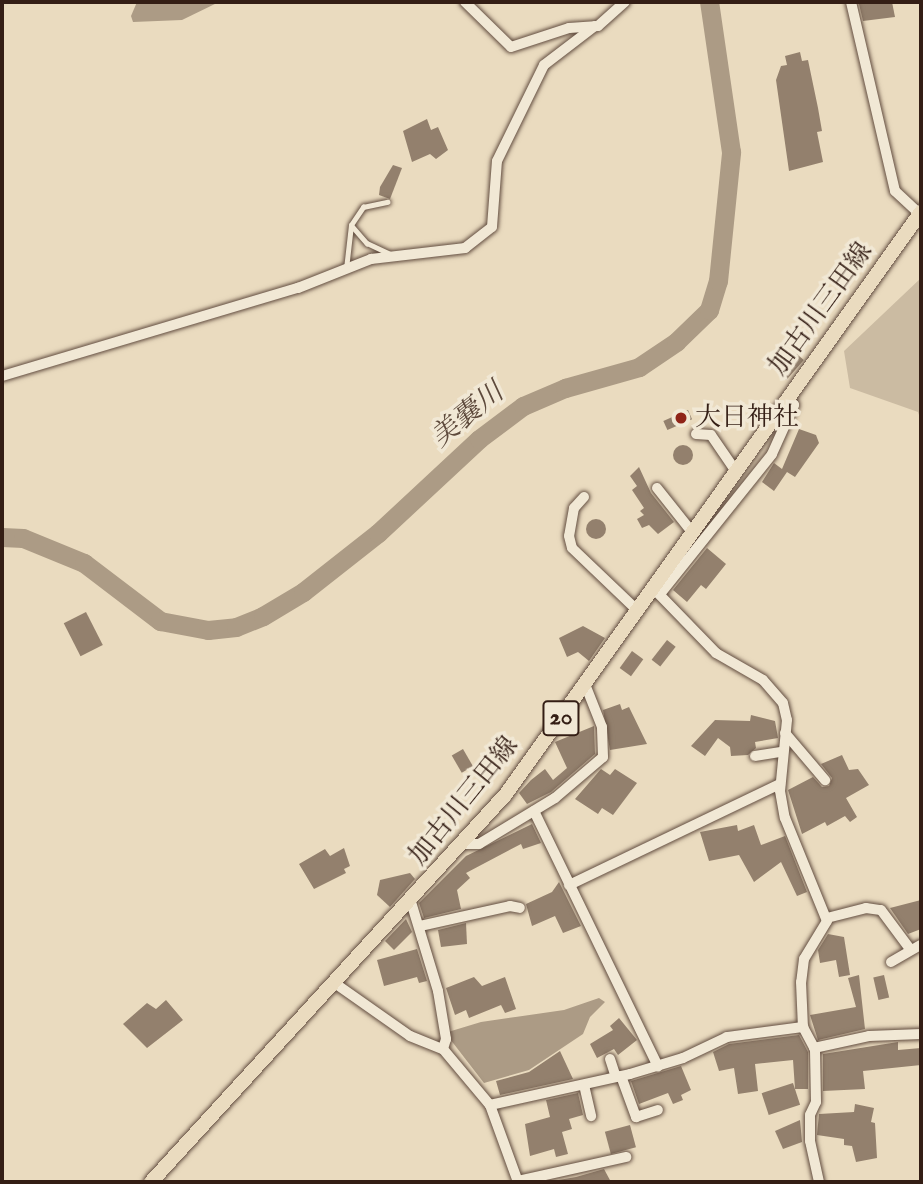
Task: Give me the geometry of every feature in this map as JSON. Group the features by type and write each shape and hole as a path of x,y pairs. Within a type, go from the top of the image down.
{"main road":[{"name":"加古川三田線","path":"150,1182 465,844 638,611 657,591 692,532 920,213"}],"street":[{"path":"466,2 511,47 556,31 595,26"},
{"path":"2,376 346,270 371,259 465,248 490,230 497,162 525,99 544,65 625,2"},
{"path":"850,2 895,191 920,213"},
{"path":"787,397 794,405 772,454 657,591 716,653 774,690 786,714 780,784 785,818 827,918"},
{"path":"696,434 711,435 736,470"},
{"path":"657,488 692,532"},
{"path":"584,497 574,508 569,536 572,548 638,611"},
{"path":"465,844 479,844 534,811 603,757 602,727 585,684"},
{"path":"785,733 825,780"},
{"path":"755,756 782,752"},
{"path":"569,884 780,784"},
{"path":"534,811 658,1066"},
{"path":"411,902 438,991 446,1039 443,1049"},
{"path":"420,926 510,906 520,908"},
{"path":"819,1182 810,1141 810,1115 816,1102 814,1048 803,1027 804,959 827,918 866,908 880,910 910,948"},
{"path":"891,962 910,948 921,945"},
{"path":"336,984 410,1036 443,1049 490,1105 518,1182 626,1157"},
{"path":"490,1105 658,1066 720,1038 803,1027"},
{"path":"814,1048 869,1036 921,1034"},
{"path":"610,1059 636,1117 658,1111"},
{"path":"583,1085 591,1116"}],"lane":[{"path":"346,270 346,241 351,225 363,206 387,202"},
{"path":"351,225 367,243 393,258"}],"shaded area":[{"path":"137,2 219,2 182,20 133,22 131,16"},
{"path":"921,278 921,421 918,412 850,388 844,351"},
{"path":"599,998 605,1002 590,1017 583,1034 529,1070 484,1083 450,1039 448,1032 481,1022 564,1010"}],"building":[{"path":"892,2 895,17 863,21 859,4"},
{"path":"800,52 802,61 808,60 822,131 817,132 823,162 789,171 776,80 781,66 787,65 785,56"},
{"path":"427,119 431,130 438,127 448,150 436,159 430,154 412,162 403,131"},
{"path":"393,165 402,168 390,199 379,195 380,187"},
{"path":"797,354 804,360 786,380 779,374"},
{"path":"688,410 692,419 667,430 663,421"},
{"path":"799,429 816,435 819,443 795,477 787,472 774,491 762,482 774,463 782,469"},
{"path":"683,445 690,448 693,455 690,462 683,465 676,462 673,455 676,448"},
{"path":"639,467 651,493 674,522 658,534 649,525 642,528 637,519 644,515 640,511 644,508 632,490 637,486 630,476"},
{"path":"596,519 603,522 606,529 603,536 596,539 589,536 586,529 589,522"},
{"path":"707,548 726,564 706,589 701,585 687,602 673,590"},
{"path":"86,612 103,645 81,656 64,623"},
{"path":"583,626 605,638 589,661 578,652 567,657 559,638"},
{"path":"667,640 676,647 660,666 652,660"},
{"path":"632,651 643,659 631,676 620,668"},
{"path":"620,704 622,710 629,707 647,744 610,750 603,710"},
{"path":"751,715 775,721 778,738 755,742 756,748 748,755 731,756 730,747 718,738 705,756 691,746 715,720 750,721"},
{"path":"594,726 595,754 551,792 527,804 519,793 531,780 545,769 553,780 567,768 555,742"},
{"path":"463,749 473,766 462,773 452,756"},
{"path":"842,755 849,770 858,769 869,785 846,798 857,817 850,822 845,816 827,826 825,822 802,834 788,790 813,777 822,787 829,786 832,778 821,764"},
{"path":"601,769 610,775 615,769 637,783 613,815 602,808 598,814 575,799"},
{"path":"532,824 541,843 523,849 521,844 466,873 470,878 457,890 461,909 424,918 419,903 466,856"},
{"path":"737,825 738,831 754,825 761,845 785,836 807,892 797,896 781,862 754,882 739,855 709,861 700,832"},
{"path":"344,848 350,866 344,869 346,873 314,889 299,864 325,849 330,856"},
{"path":"410,873 415,879 390,907 377,895 380,880"},
{"path":"559,882 581,926 563,933 555,916 532,926 526,904 552,892"},
{"path":"921,900 921,929 908,934 890,908"},
{"path":"406,919 412,932 394,950 385,941"},
{"path":"466,923 467,944 441,947 438,930"},
{"path":"828,934 844,937 850,975 839,977 836,960 820,963 818,950"},
{"path":"417,949 427,981 419,983 417,977 384,986 377,960"},
{"path":"859,975 865,1029 818,1040 810,1015 856,1007 848,978"},
{"path":"884,975 889,997 878,1000 873,977"},
{"path":"474,977 482,986 505,977 516,1009 505,1013 501,1005 469,1018 466,1010 455,1015 446,988"},
{"path":"166,1000 183,1020 147,1048 123,1024 147,1003 156,1009"},
{"path":"619,1018 637,1040 618,1055 614,1049 597,1058 590,1044 613,1030 610,1026"},
{"path":"799,1035 808,1052 808,1089 795,1089 793,1060 755,1064 758,1091 738,1094 734,1068 719,1071 713,1052 729,1044"},
{"path":"898,1042 898,1050 921,1048 921,1065 863,1071 865,1089 823,1091 823,1054"},
{"path":"560,1051 573,1079 500,1095 496,1081 529,1072"},
{"path":"681,1066 691,1090 681,1095 683,1100 673,1104 668,1093 639,1104 631,1081"},
{"path":"793,1083 800,1105 769,1115 762,1093"},
{"path":"578,1093 583,1115 569,1119 572,1129 562,1132 568,1154 556,1157 554,1149 530,1156 525,1124 550,1117 546,1100"},
{"path":"855,1104 874,1108 871,1122 875,1123 877,1158 856,1162 852,1146 844,1145 844,1139 817,1135 819,1114 854,1112"},
{"path":"800,1120 802,1142 783,1149 775,1131"},
{"path":"630,1125 636,1147 611,1154 605,1132"},
{"path":"604,1169 611,1182 547,1182 576,1177"}],"waterway":[{"name":"美嚢川","path":"2,537 23,538 84,563 160,621 208,630 236,627 263,616 303,592 378,533 479,439 523,406 565,388 639,367 676,342 709,310 718,281 731,152 709,2"}],"place":[{"name":"大日神社","path":"681,418"}]}
